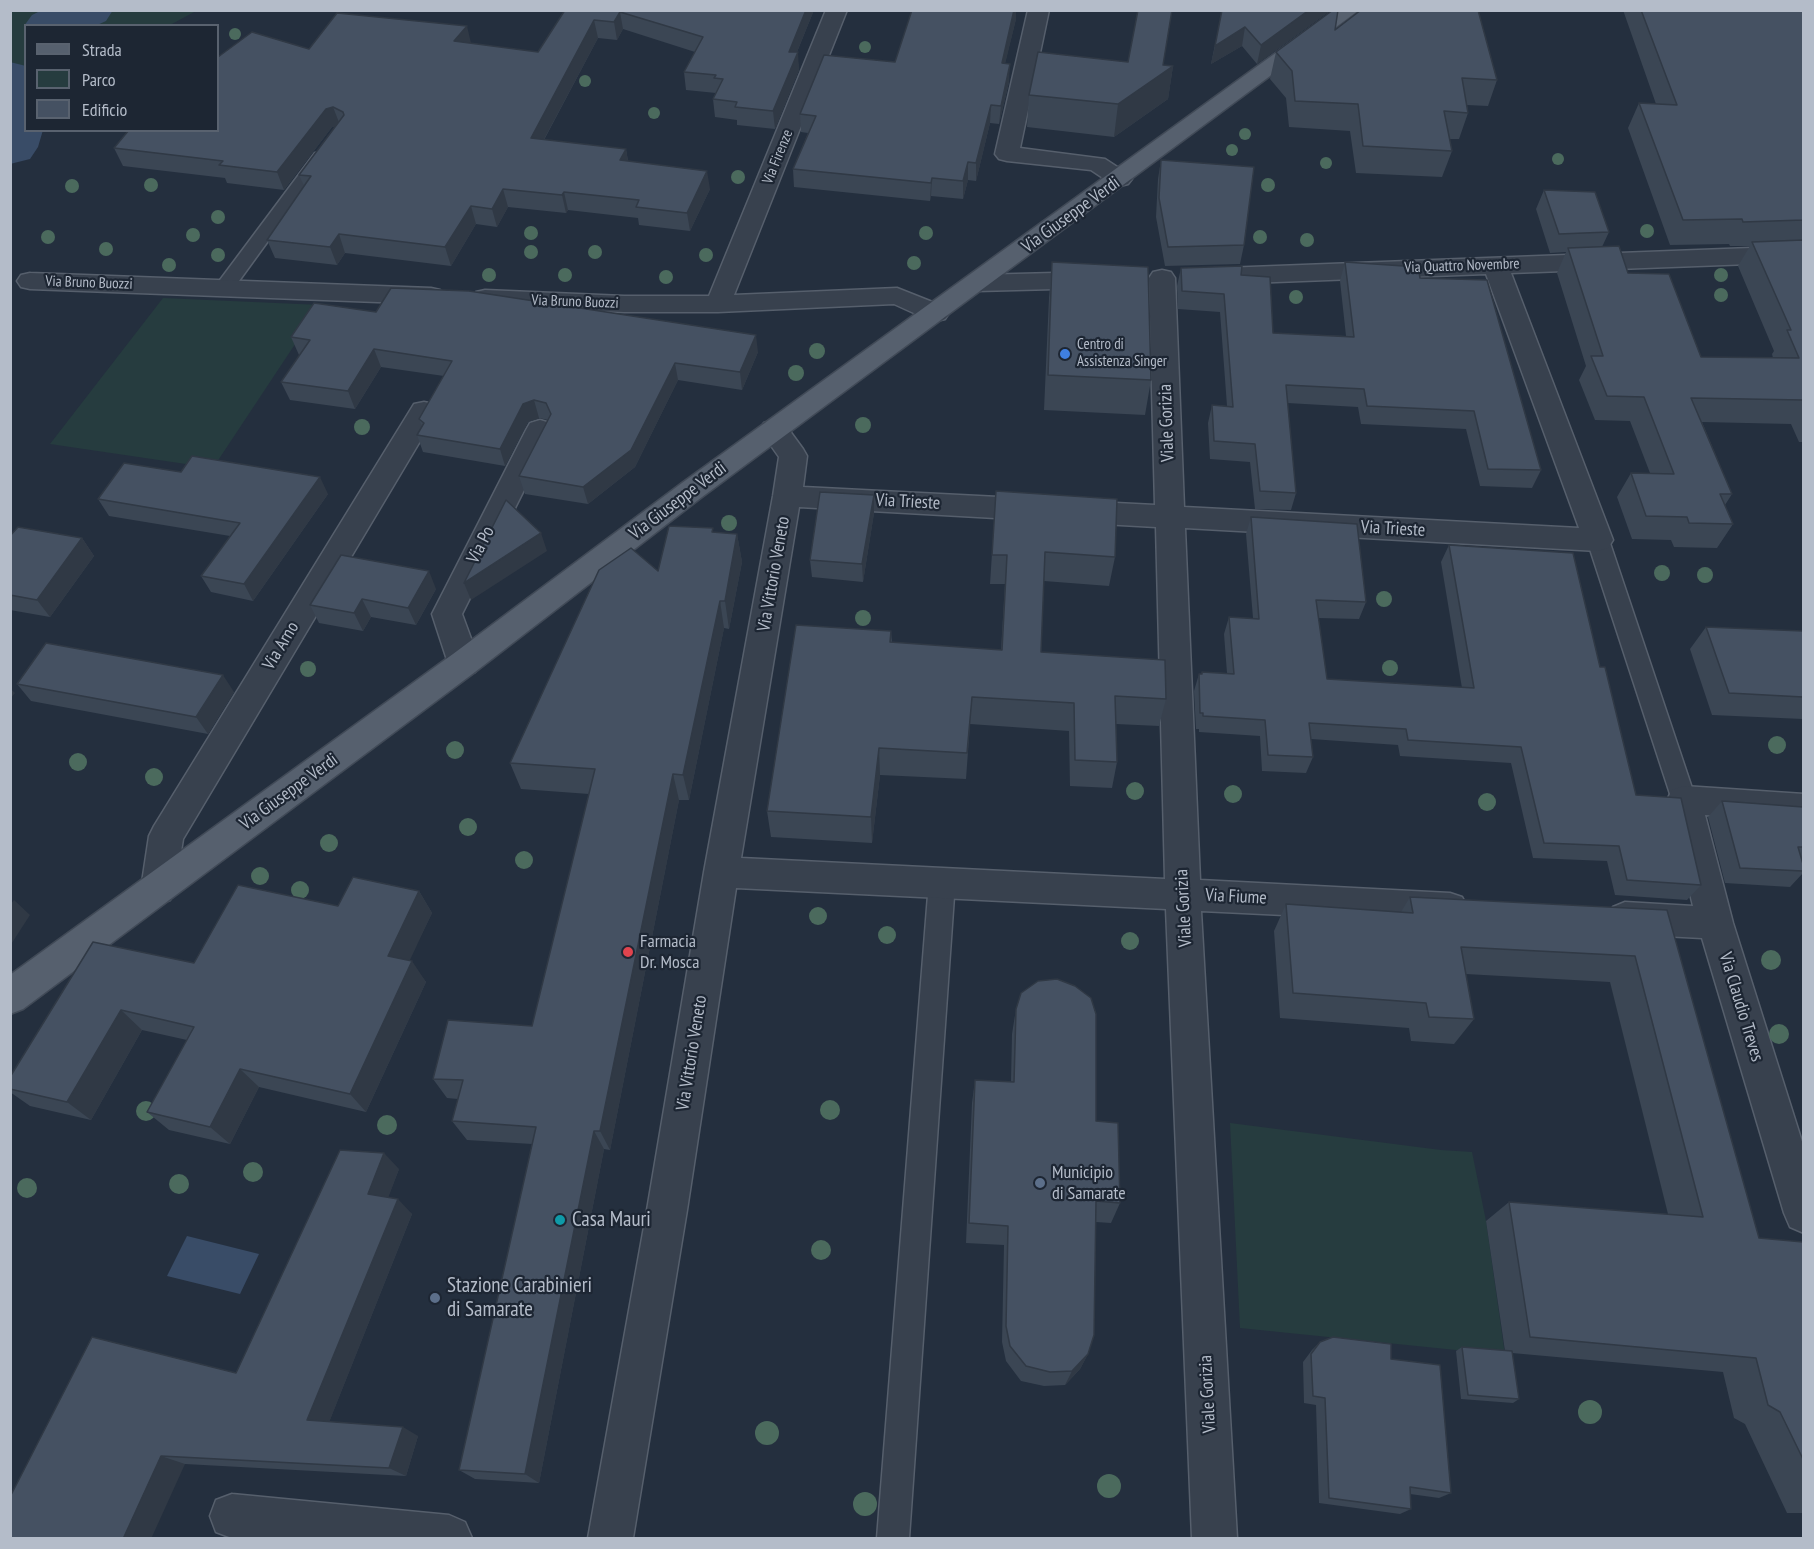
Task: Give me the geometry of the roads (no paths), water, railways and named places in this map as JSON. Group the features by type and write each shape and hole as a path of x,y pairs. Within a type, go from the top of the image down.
{"main road":[{"name":"Via Giuseppe Verdi","path":"10,997 464,663 774,430 1349,10"}],"street":[{"name":"Via Firenze","path":"718,304 837,10"},
{"path":"1039,10 1007,154 1097,164 1120,179"},
{"name":"Via Quattro Novembre","path":"977,283 1803,254"},
{"path":"1495,265 1598,540"},
{"name":"Viale Gorizia","path":"1139,278 1171,517 1183,894 1215,1539"},
{"name":"Via Bruno Buozzi","path":"30,281 624,304 718,304 897,296 936,312"},
{"name":"Via Arno","path":"158,889 166,836 424,411"},
{"name":"Via Po","path":"464,663 447,614 540,430"},
{"name":"Via Vittorio Veneto","path":"610,1539 793,456 774,430"},
{"name":"Via Trieste","path":"787,496 1598,540"},
{"path":"1684,800 1803,808"},
{"name":"Via Claudio Treves","path":"1684,800 1715,923 1803,1213"},
{"name":"Via Fiume","path":"721,872 1479,910"},
{"path":"1597,916 1715,923"},
{"path":"232,1516 449,1539"}],"lane":[{"path":"224,288 333,141"},
{"path":"1598,540 1684,800"},
{"path":"893,1539 942,882"}],"water":[{"path":"187,1236 259,1254 240,1294 167,1276"}],"waterway":[{"path":"55,24 88,10"},
{"path":"10,78 20,116 10,147"}],"place":[{"name":"Centro di Assistenza Singer","path":"1065,354"},
{"name":"Farmacia Dr. Mosca","path":"628,952"},
{"name":"Municipio di Samarate","path":"1040,1183"},
{"name":"Casa Mauri","path":"560,1220"},
{"name":"Stazione Carabinieri di Samarate","path":"435,1298"}]}
